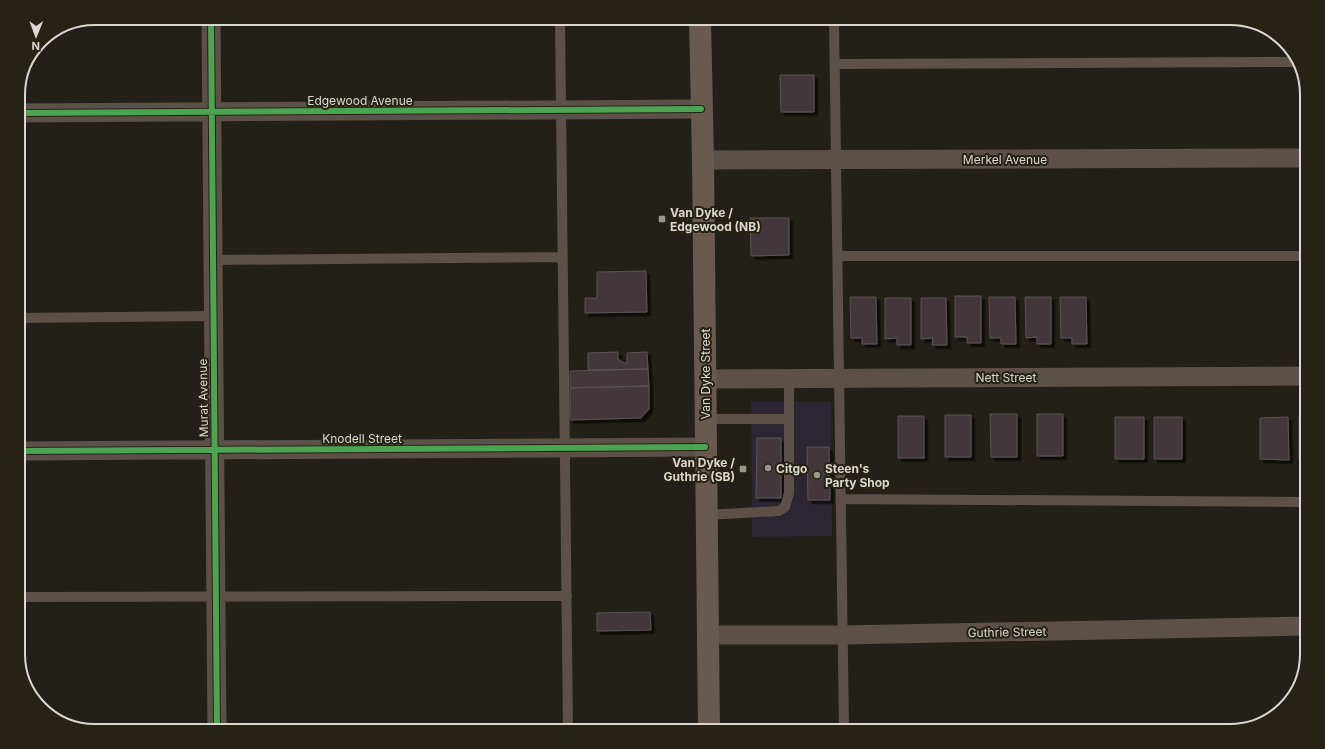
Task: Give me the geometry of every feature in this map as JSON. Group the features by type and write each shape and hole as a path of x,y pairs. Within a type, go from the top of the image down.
{"main road":[{"name":"Van Dyke Street","path":"700,25 703,160 704,379 709,724"}],"street":[{"name":"Murat Avenue","path":"210,25 217,724"},
{"name":"Edgewood Avenue","path":"25,113 701,109"},
{"name":"Merkel Avenue","path":"703,160 1300,158"},
{"name":"Nett Street","path":"704,379 839,377 1300,376"},
{"name":"Knodell Street","path":"25,451 705,447"},
{"name":"Guthrie Street","path":"707,635 844,635 1300,626"}],"lane":[{"path":"560,25 568,724"},
{"path":"834,25 844,635 844,724"},
{"path":"835,64 1292,62"},
{"path":"838,256 1300,256"},
{"path":"212,260 563,257"},
{"path":"25,318 213,316"},
{"path":"706,515 778,512 785,507 789,493 789,378"},
{"path":"705,419 789,419"},
{"path":"842,500 1300,502"},
{"path":"25,598 216,596 566,596"}],"shaded area":[{"path":"751,402 831,402 832,536 752,537"}],"building":[{"path":"780,75 814,75 814,112 781,112"},
{"path":"750,218 789,218 789,255 751,256"},
{"path":"646,271 647,312 585,313 585,298 597,298 597,272"},
{"path":"955,296 981,296 981,343 967,343 967,337 955,337"},
{"path":"850,297 876,297 877,344 862,344 862,338 851,338"},
{"path":"989,297 1015,297 1016,344 1001,344 1001,338 990,338"},
{"path":"1025,297 1051,297 1051,344 1037,344 1037,337 1026,338"},
{"path":"1060,297 1086,297 1087,344 1072,344 1072,338 1061,338"},
{"path":"885,298 911,298 911,345 897,345 897,338 885,339"},
{"path":"921,298 946,298 947,345 932,345 933,338 921,339"},
{"path":"618,352 618,359 624,363 627,363 627,353 647,352 648,369 588,370 588,353"},
{"path":"648,369 649,386 570,388 570,371"},
{"path":"649,386 649,409 641,418 570,420 570,388"},
{"path":"990,414 1017,414 1017,457 991,457"},
{"path":"1037,414 1063,414 1063,456 1037,456"},
{"path":"945,415 971,415 971,457 945,457"},
{"path":"898,416 924,416 924,458 898,458"},
{"path":"1115,417 1144,417 1144,459 1115,459"},
{"path":"1154,417 1182,417 1182,459 1154,459"},
{"path":"1288,417 1289,460 1260,459 1260,418"},
{"path":"1299,417 1300,417 1300,458"},
{"path":"757,438 781,438 781,498 756,498"},
{"path":"807,447 829,447 830,500 808,500"},
{"path":"650,612 651,630 597,631 597,613"}],"cycle path":[{"path":"211,25 217,724"},
{"path":"25,113 701,109"},
{"path":"25,451 705,447"}],"place":[{"name":"Van Dyke / Edgewood (NB)","path":"662,219"},
{"name":"Citgo","path":"768,468"},
{"name":"Van Dyke / Guthrie (SB)","path":"743,469"},
{"name":"Steen's Party Shop","path":"817,475"}]}
